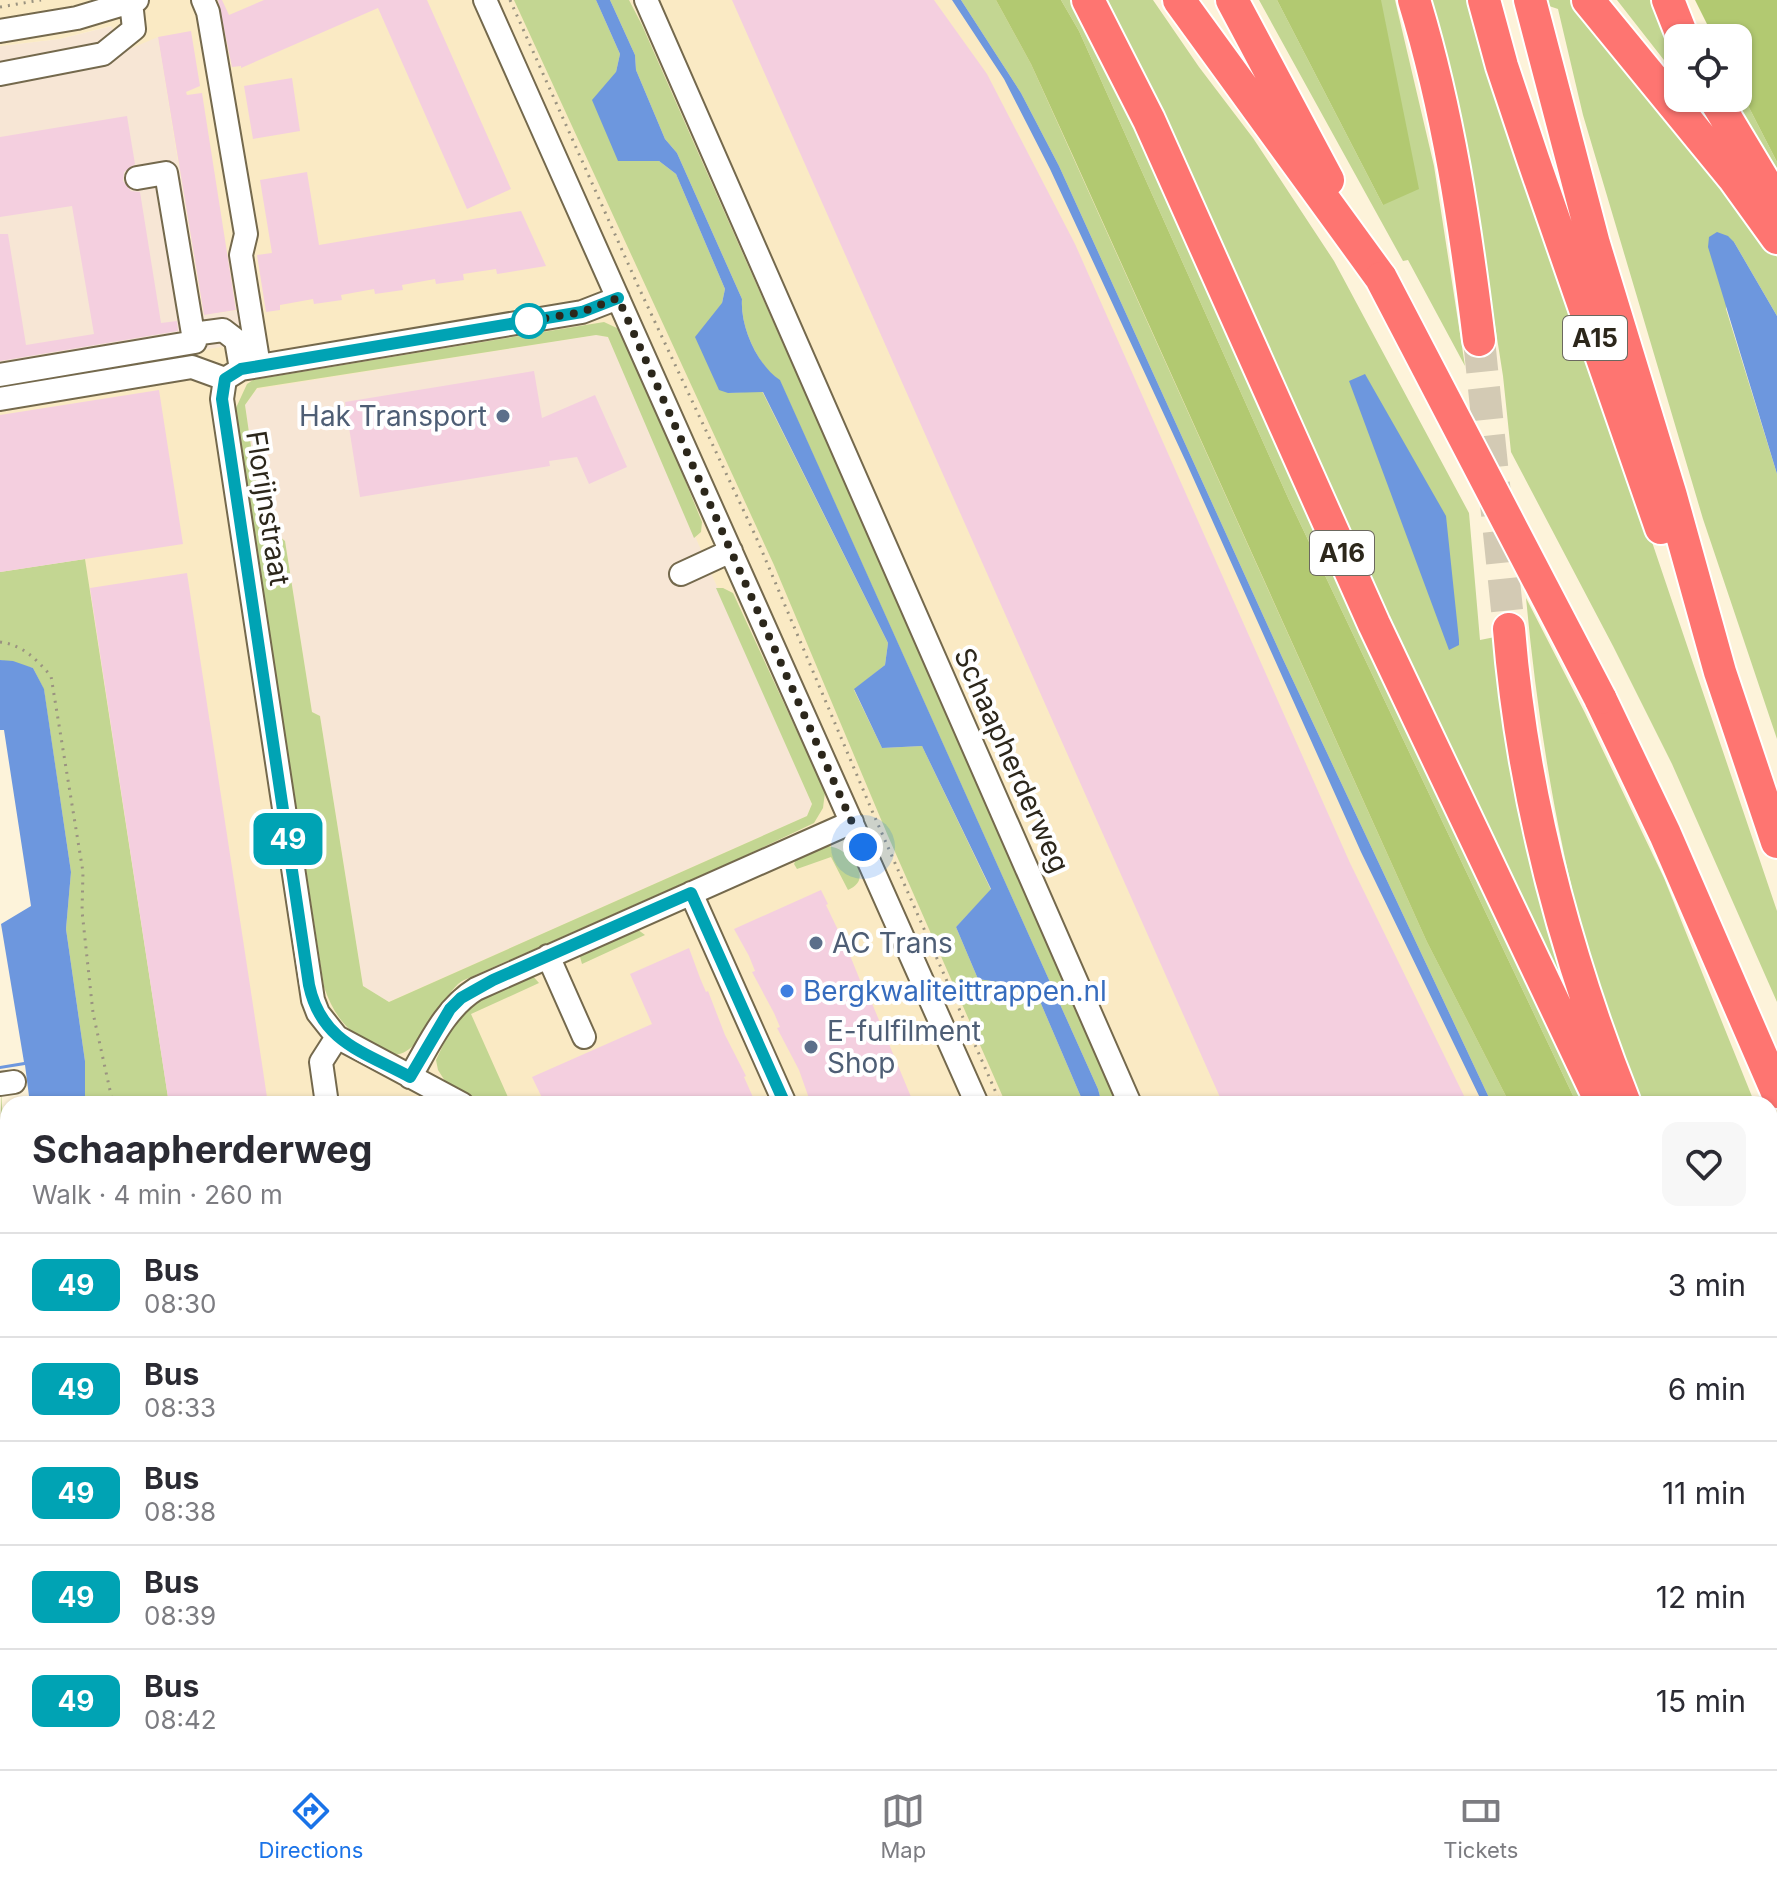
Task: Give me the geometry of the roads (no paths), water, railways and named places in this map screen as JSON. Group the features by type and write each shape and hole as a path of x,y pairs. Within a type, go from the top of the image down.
{"highway":[{"name":"A16","path":"1088,0 1156,135 1381,639 1598,1096"},
{"path":"1179,0 1381,278"},
{"path":"1232,0 1600,698 1665,834 1777,1092"},
{"path":"1414,0 1443,113 1465,221 1479,340"},
{"name":"A15","path":"1484,0 1502,66 1651,504 1720,672"},
{"name":"A15","path":"1530,0 1594,244 1671,496 1720,672 1777,842"},
{"path":"1588,0 1733,177 1777,238"},
{"path":"1668,0 1677,24"},
{"path":"1722,112 1777,203"},
{"path":"1509,629 1528,772 1550,875 1575,966 1622,1096"}],"street":[{"path":"203,0 208,12 246,234 241,255 242,371"},
{"path":"485,0 973,1096"},
{"name":"Schaapherderweg","path":"646,0 1126,1096"},
{"path":"0,31 77,18 134,1 134,29 103,54 0,74"},
{"path":"0,375 195,342 166,173 137,178"},
{"path":"0,399 192,367 242,371 582,312 618,298"},
{"path":"193,334 223,330 236,340 242,371"},
{"name":"Florijnstraat","path":"242,371 222,399 309,985 318,1013 337,1037 447,1096"},
{"path":"681,574 731,551"},
{"path":"410,1077 450,1009 461,998 493,980 852,822"},
{"path":"691,893 781,1096"},
{"path":"548,956 584,1037"},
{"path":"326,1096 321,1062 337,1037"}],"water":[{"path":"596,0 610,0 635,55 636,70 665,139 677,153 742,299 747,333 764,365 780,380 1100,1096 1081,1096 1036,992 1012,984 978,979 956,927 991,889 922,746 882,748 854,689 885,665 888,643 763,392 728,393 719,390 695,337 722,303 725,289 676,174 659,161 618,161 592,100 616,72 620,54"},
{"path":"952,0 961,0 1021,93 1059,166 1282,657 1488,1096 1479,1096 1361,852 1186,462 1050,169 1004,79"},
{"path":"1717,232 1734,242 1777,316 1777,474 1708,247 1709,237"},
{"path":"1365,374 1446,516 1459,640 1459,645 1449,650 1349,381"},
{"path":"0,660 33,668 44,689 71,872 66,929 85,1061 85,1096 29,1096 25,1065 0,1069 0,1066 24,1062 1,924 31,906 4,730 0,730"}],"tunnel":[{"path":"1479,340 1509,629"}],"place":[{"name":"Hak Transport","path":"503,416"},
{"name":"AC Trans","path":"816,943"},
{"name":"Bergkwaliteittrappen.nl","path":"787,991"},
{"name":"E-fulfilment Shop","path":"811,1047"}]}
